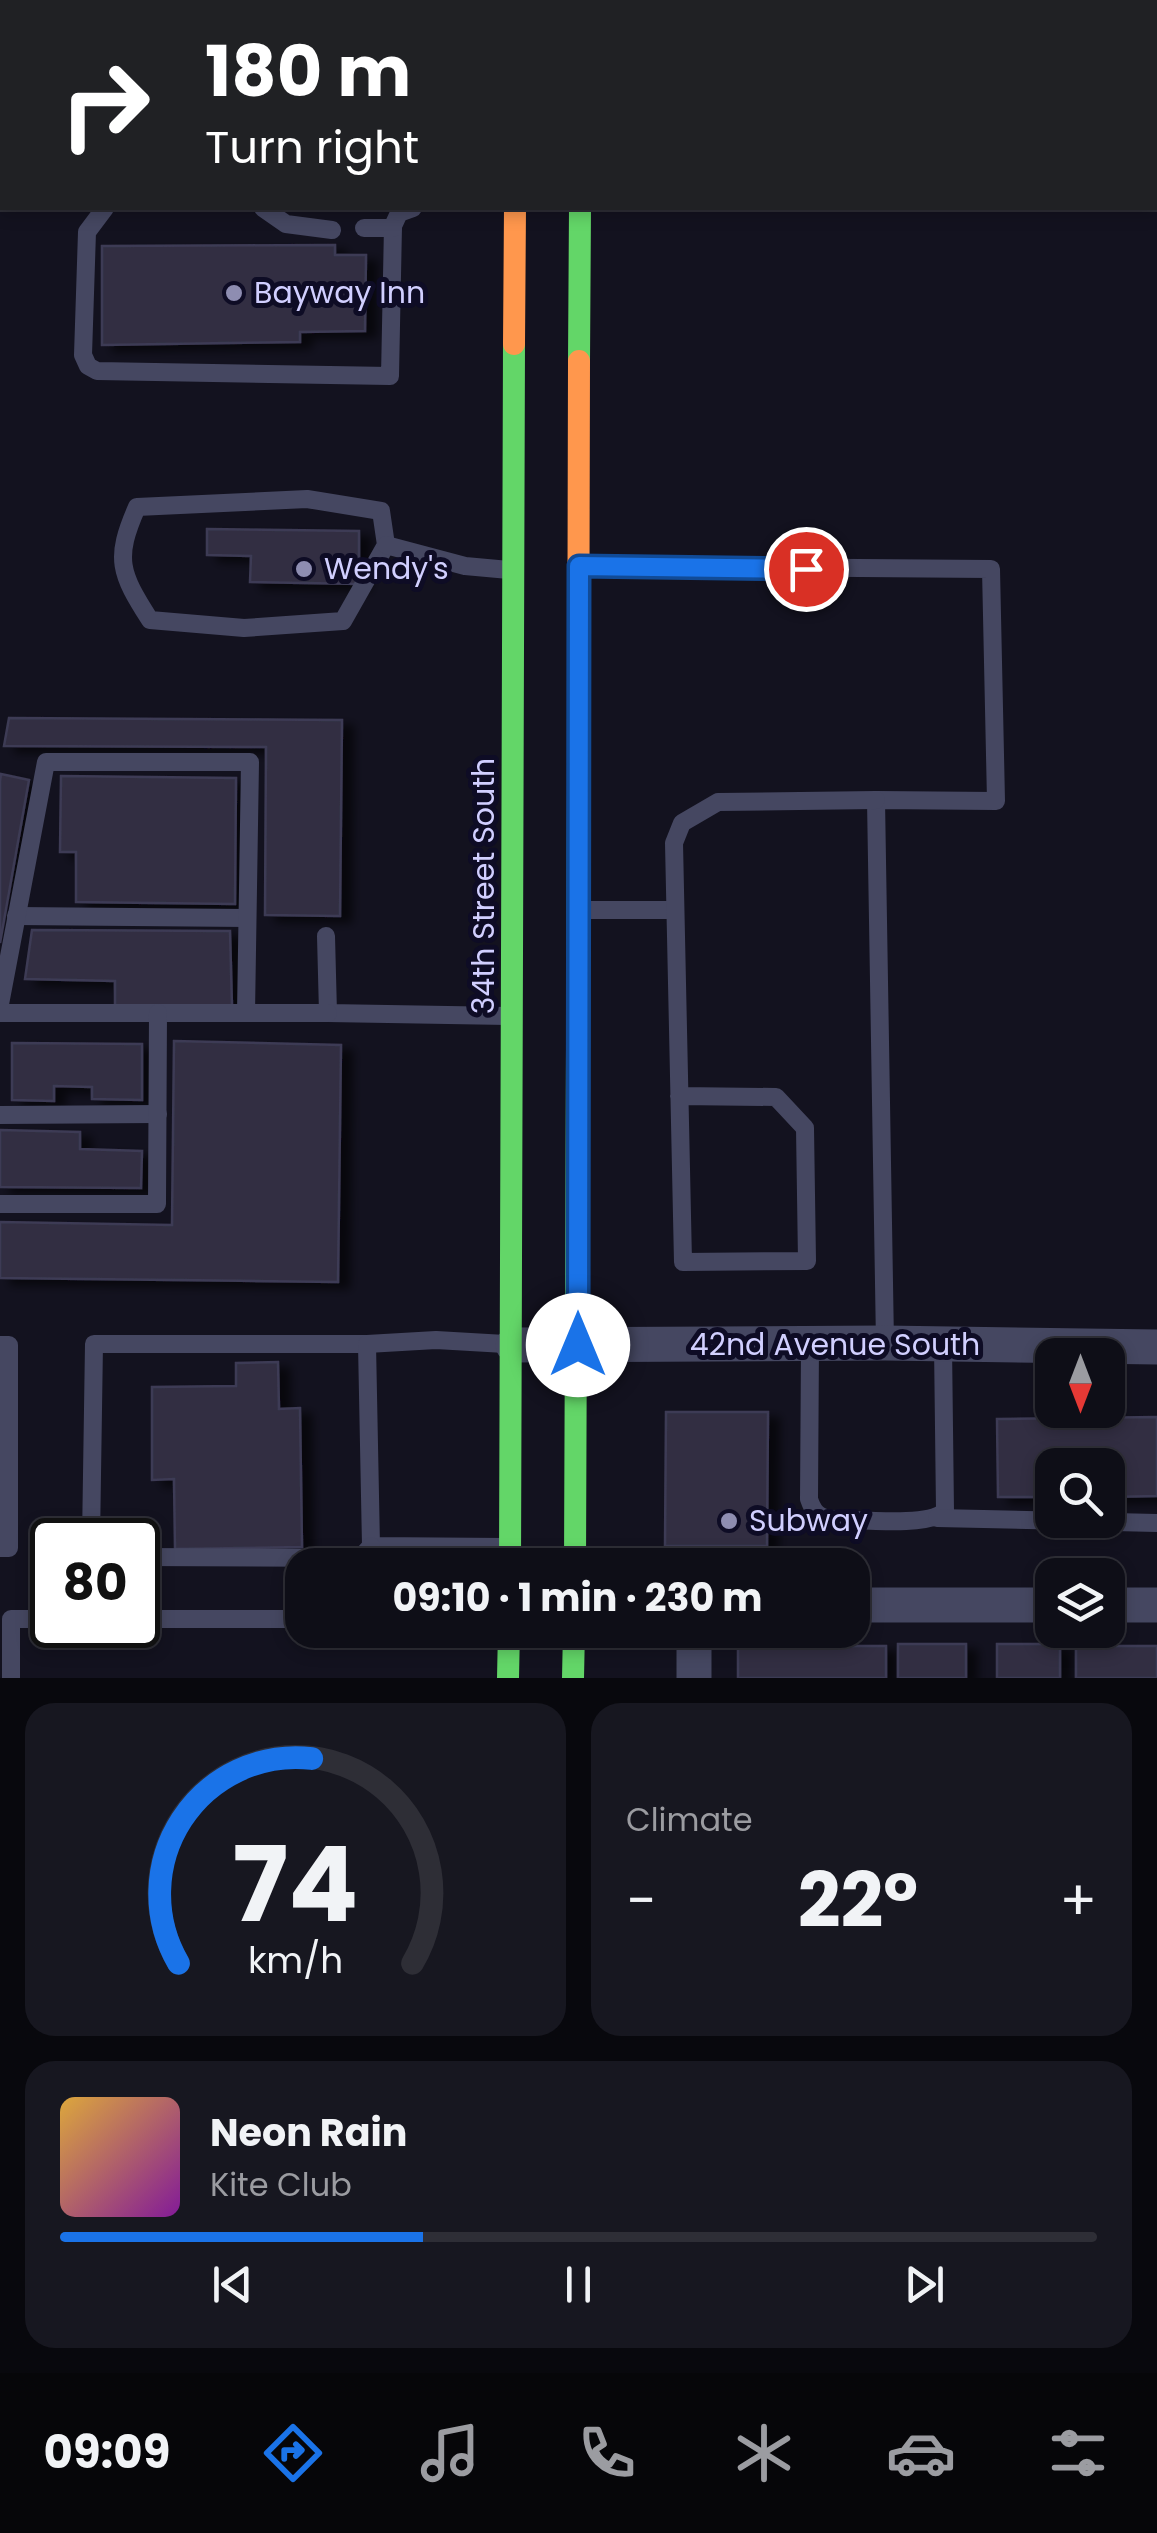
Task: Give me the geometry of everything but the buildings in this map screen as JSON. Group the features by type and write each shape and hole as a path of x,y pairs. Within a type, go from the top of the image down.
{"highway":[{"name":"34th Street South","path":"510,1548 515,210"},
{"path":"575,1548 580,210"},
{"path":"514,425 540,478"},
{"path":"552,559 579,566"},
{"path":"514,571 528,573 538,586"},
{"path":"556,656 579,702"},
{"path":"508,1678 509,1648"},
{"path":"574,1648 574,1678"}],"street":[{"name":"42nd Avenue South","path":"513,1345 885,1343 1157,1347"},
{"path":"870,1605 1035,1605"},
{"path":"1125,1605 1157,1605"},
{"path":"694,1648 694,1678"}],"lane":[{"path":"104,210 87,232 83,355 88,366 97,371 390,376 394,228 400,214 409,210"},
{"path":"266,210 286,224 332,230"},
{"path":"364,228 394,228"},
{"path":"307,499 381,511 386,545 343,621 244,628 150,620 125,580 123,540 137,506 307,499"},
{"path":"386,545 465,566 514,571"},
{"path":"579,566 991,568 996,801 718,802 682,824 674,843 675,910 679,1096 683,1262 806,1261 805,1128 776,1097 679,1096"},
{"path":"0,1004 46,762 250,762 246,1012"},
{"path":"876,800 885,1343"},
{"path":"578,910 675,910"},
{"path":"16,916 248,918"},
{"path":"326,936 328,1013"},
{"path":"0,1204 157,1204 158,1012"},
{"path":"0,1013 514,1016"},
{"path":"0,1116 158,1114"},
{"path":"91,1518 94,1344 367,1344 436,1340 513,1345"},
{"path":"160,1557 360,1558 370,1546 367,1344"},
{"path":"0,1345 8,1345 10,1548 0,1548"},
{"path":"810,1345 809,1482 812,1509 820,1516 1157,1523"},
{"path":"938,1518 945,1511 946,1500 944,1345"},
{"path":"370,1546 398,1548"},
{"path":"11,1678 11,1619 30,1619"},
{"path":"160,1619 285,1619"}],"traffic: fast":[{"path":"579,361 580,210"},
{"path":"510,1548 514,344"},
{"path":"575,1548 578,791"},
{"path":"508,1678 509,1648"},
{"path":"573,1678 574,1648"}],"traffic: slow":[{"path":"514,344 515,210"},
{"path":"578,791 579,361"}],"place":[{"name":"Bayway Inn","path":"234,293"},
{"name":"Wendy's","path":"304,569"},
{"name":"Subway","path":"729,1521"}],"route":[{"path":"578,1345 579,566 806,569"}]}
